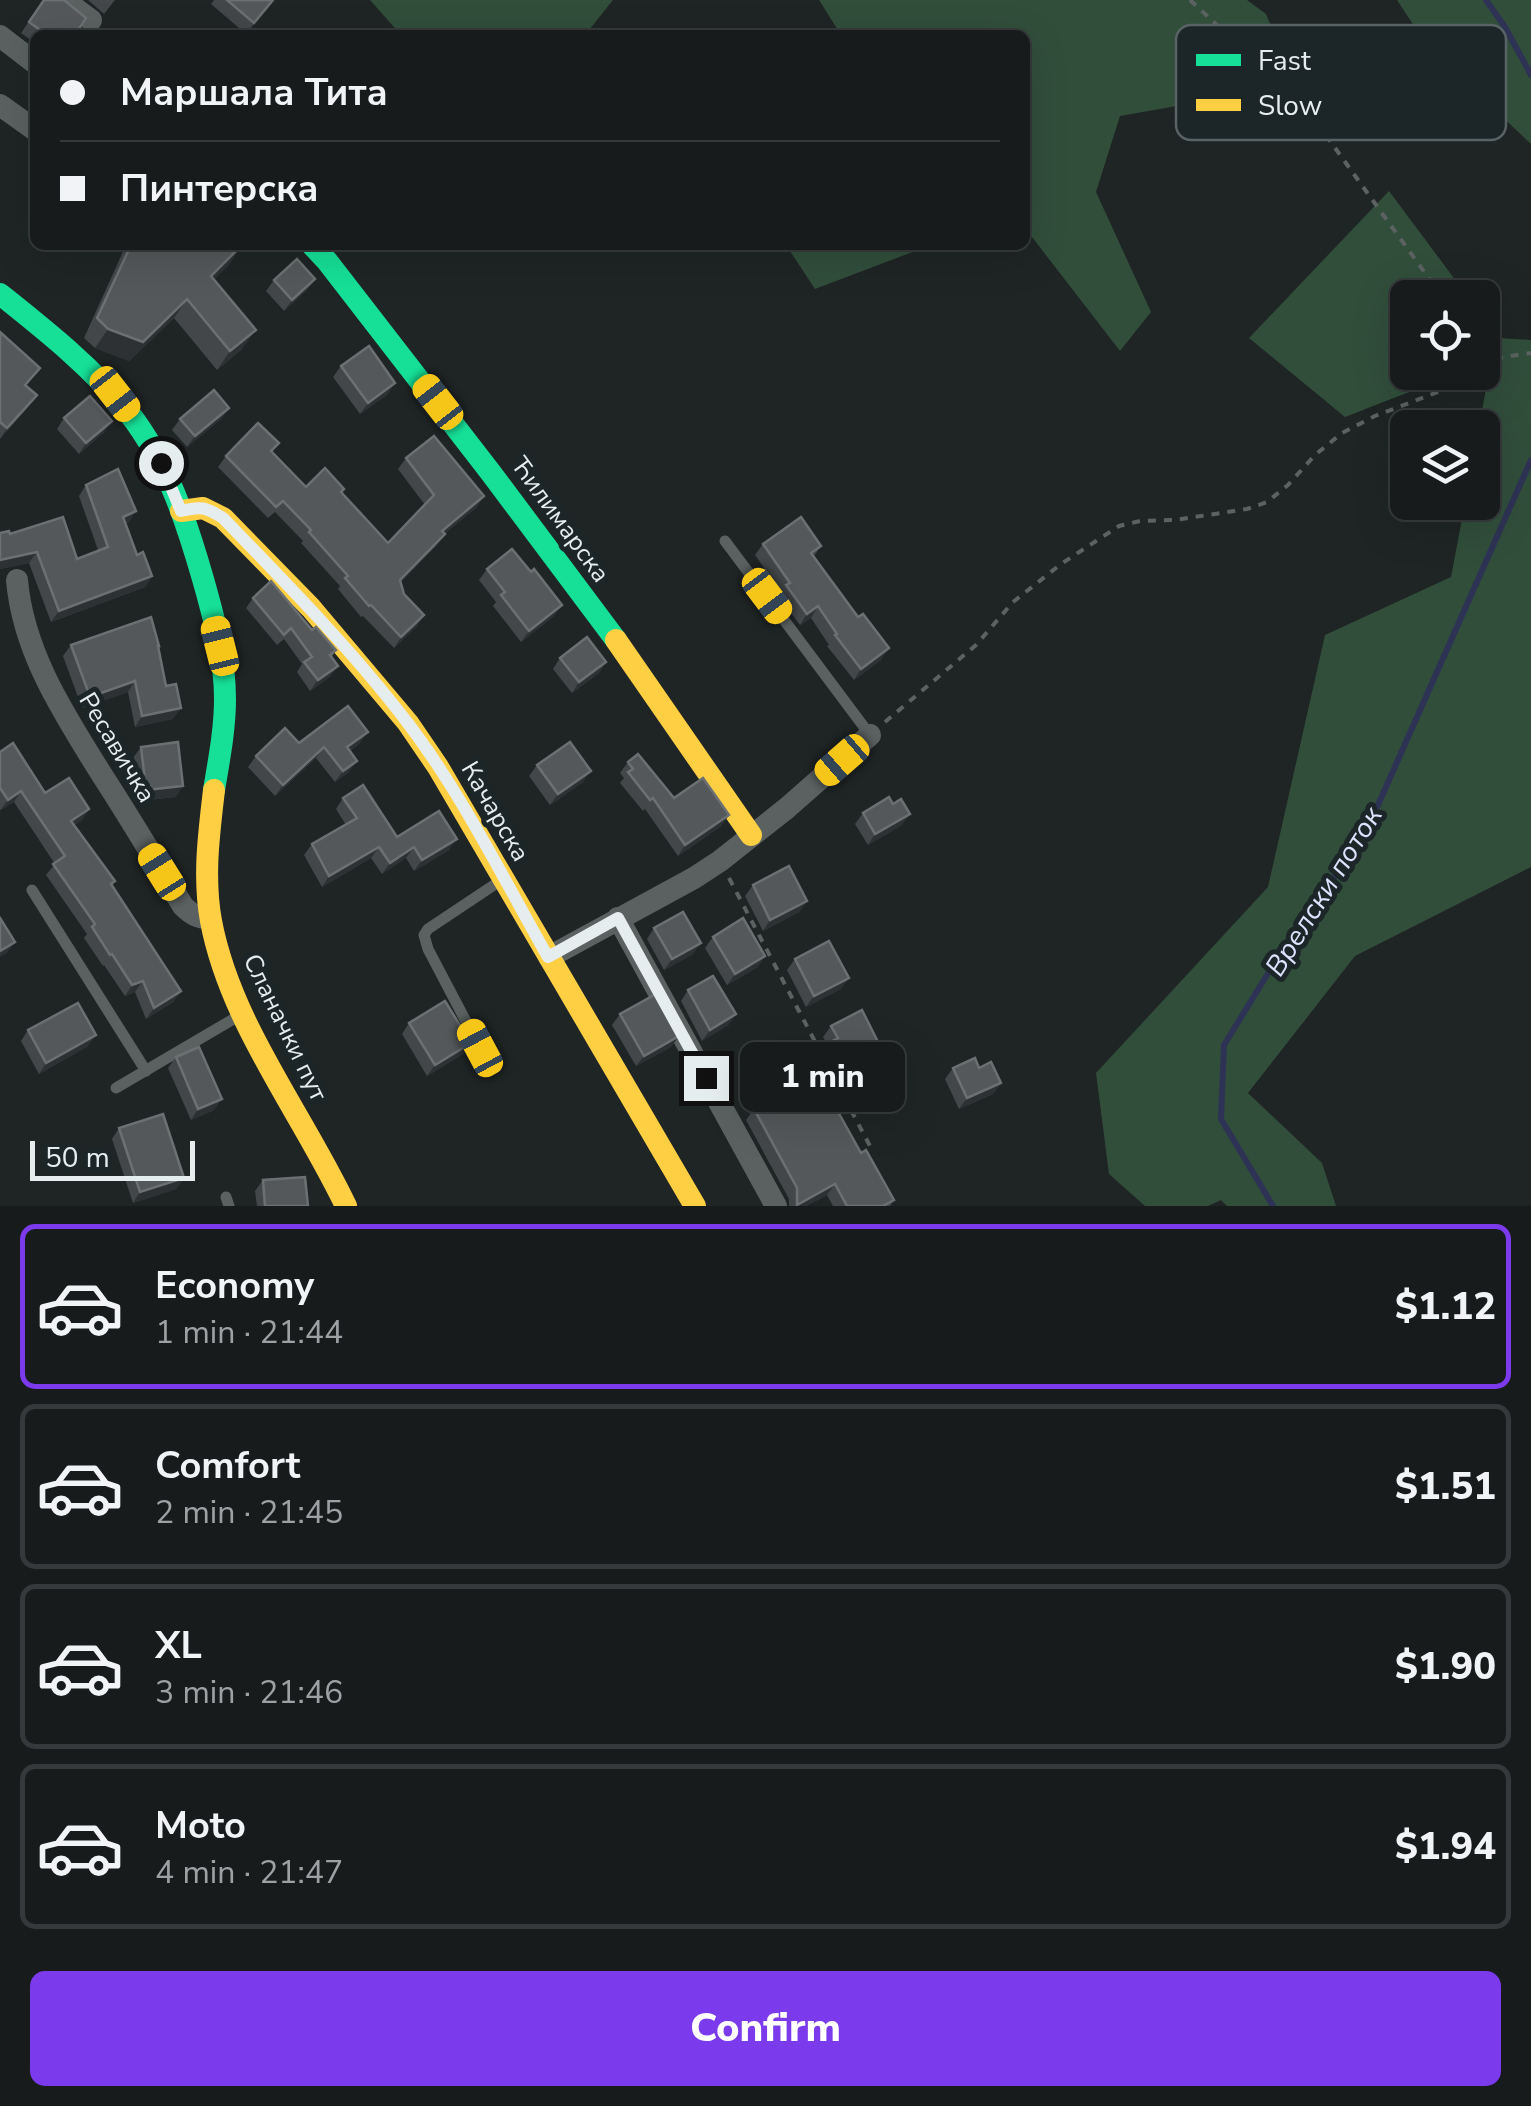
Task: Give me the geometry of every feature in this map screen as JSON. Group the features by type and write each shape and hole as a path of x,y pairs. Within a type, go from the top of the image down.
{"street":[{"path":"64,0 91,20"},
{"path":"0,36 30,59"},
{"path":"0,105 30,126"},
{"name":"Ћилимарска","path":"317,250 482,459 691,744 751,835"},
{"name":"Сланачки пут","path":"0,294 63,344 115,394 161,463 181,511 220,646 225,683 207,866 210,918 244,1013 346,1206"},
{"name":"Качарска","path":"181,511 208,508 223,518 312,608 408,724 462,805 695,1206"},
{"name":"Ресавичка","path":"17,580 29,642 68,721 183,906 191,914 210,918"},
{"path":"548,957 694,878 787,808 870,735"},
{"path":"618,918 776,1206"}],"lane":[{"path":"726,541 870,735"},
{"path":"480,1048 424,936 428,929 503,878"},
{"path":"32,890 146,1071"},
{"path":"116,1088 244,1013"}],"path":[{"path":"1190,0 1217,25"},
{"path":"1329,140 1429,280"},
{"path":"1500,359 1531,353"},
{"path":"870,735 976,646 1013,602 1104,534 1140,521 1175,520 1248,509 1267,502 1342,433 1443,390"},
{"path":"720,860 826,1062"},
{"path":"834,1079 870,1146"}],"green space":[{"path":"370,0 613,0 589,30 397,30"},
{"path":"819,0 1247,0 1266,14 1271,25 1176,25 1176,106 1120,116 1096,192 1151,312 1120,351 1030,234 1030,30 838,30"},
{"path":"1397,0 1531,0 1531,144 1506,120 1506,25 1413,25"},
{"path":"1389,191 1455,280 1390,280 1390,390 1414,390 1345,417 1249,338"},
{"path":"789,250 918,250 815,289"},
{"path":"1500,338 1531,340 1531,867 1355,956 1248,1093 1322,1163 1336,1206 1227,1206 1221,1200 1208,1206 1145,1206 1109,1174 1096,1073 1268,887 1325,635 1451,577 1462,520 1500,520 1500,410 1482,410 1486,390 1500,390"}],"building":[{"path":"44,0 64,0 86,18 78,30 40,30 29,22"},
{"path":"227,0 273,0 254,23"},
{"path":"129,250 237,250 211,276 256,330 230,351 187,299 143,342 108,329 97,318"},
{"path":"297,259 315,279 292,300 274,280"},
{"path":"0,332 40,368 25,385 37,395 7,428 0,422"},
{"path":"369,346 395,383 368,403 341,366"},
{"path":"214,390 229,408 195,436 180,419"},
{"path":"90,396 112,421 86,443 64,418"},
{"path":"258,423 279,443 271,451 306,487 325,468 344,489 341,492 388,543 434,495 406,458 434,436 484,496 442,531 445,534 400,580 404,594 424,615 401,637 369,606 311,530 283,501 276,507 226,456"},
{"path":"118,469 136,511 123,517 137,555 143,552 152,576 59,611 37,552 0,560 0,533 10,534 63,517 77,559 108,547 86,485"},
{"path":"801,517 821,546 811,553 858,617 863,614 889,648 861,669 818,606 807,614 763,544"},
{"path":"512,549 531,572 534,569 562,605 529,631 487,569"},
{"path":"271,581 312,630 316,627 336,650 330,655 338,666 318,680 304,662 312,657 291,628 284,635 253,598"},
{"path":"151,617 166,686 176,684 181,708 142,716 135,681 90,697 71,645"},
{"path":"587,637 606,662 579,682 560,658"},
{"path":"348,706 368,732 347,747 357,761 343,771 324,747 283,785 256,756 285,728 299,743"},
{"path":"178,742 183,786 146,790 141,747"},
{"path":"570,742 591,771 558,794 537,765"},
{"path":"13,743 45,793 69,778 89,809 71,821 115,881 111,884 181,991 154,1008 143,981 132,985 53,864 65,856 21,791 8,800 0,788 0,752"},
{"path":"638,754 674,798 703,778 729,815 685,845 653,798 650,800 628,772 633,769 628,762"},
{"path":"363,785 397,837 439,811 457,839 422,860 414,847 390,863 379,847 329,876 312,844 357,818 343,798"},
{"path":"889,797 893,804 901,799 910,814 875,834 863,813"},
{"path":"789,866 807,901 770,920 753,885"},
{"path":"683,912 701,943 672,959 654,928"},
{"path":"0,918 15,942 0,951"},
{"path":"743,918 765,956 735,974 713,937"},
{"path":"829,941 849,978 814,996 795,959"},
{"path":"713,976 736,1014 710,1030 688,990"},
{"path":"656,994 679,1036 644,1056 620,1014"},
{"path":"445,1001 471,1043 435,1065 409,1023"},
{"path":"78,1003 96,1035 46,1063 28,1030"},
{"path":"862,1010 884,1054 826,1082 831,1090 827,1092 861,1153 866,1150 894,1200 883,1206 847,1206 835,1184 797,1205 797,1188 754,1109 790,1090 779,1070 838,1038 831,1026"},
{"path":"199,1047 222,1099 198,1109 176,1057"},
{"path":"975,1058 979,1068 991,1062 1001,1083 967,1098 953,1068"},
{"path":"163,1114 184,1178 140,1192 119,1128"},
{"path":"305,1177 308,1206 265,1206 263,1180"}],"waterway":[{"name":"Врелски поток","path":"1486,0 1504,25"},
{"name":"Врелски поток","path":"1506,29 1531,75"},
{"name":"Врелски поток","path":"1273,1206 1221,1119 1224,1045 1275,962 1366,832 1531,460"}],"traffic: fast":[{"path":"317,250 616,640"},
{"path":"0,294 115,396 154,451 174,492 207,594 223,668 224,722 214,790"}],"traffic: slow":[{"path":"181,511 203,508 223,518 311,608 408,723 438,767 695,1206"},
{"path":"616,640 751,835"},
{"path":"214,790 207,888 220,959 250,1031 346,1206"}],"route":[{"path":"161,463 181,511 208,508 223,518 312,608 408,724 462,805 548,957 618,918 706,1078"}]}
